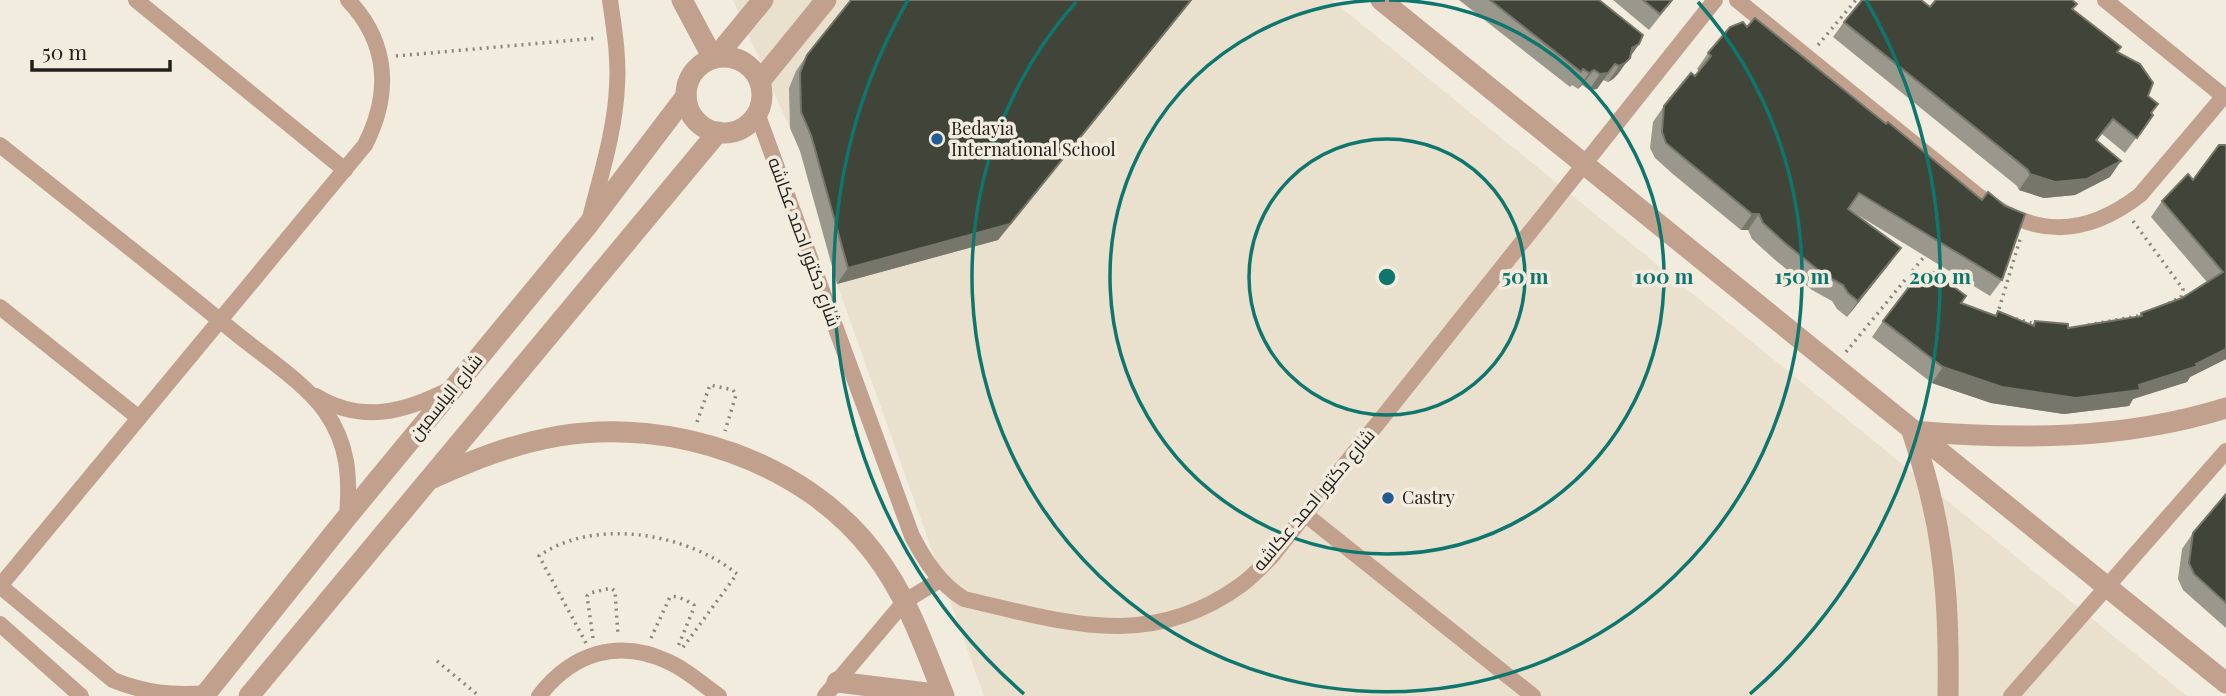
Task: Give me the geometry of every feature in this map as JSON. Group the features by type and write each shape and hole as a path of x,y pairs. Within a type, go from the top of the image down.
{"street":[{"path":"136,0 345,170"},
{"path":"206,694 159,695 113,680 0,586 365,145 375,125 383,80 380,57 372,33 360,12 348,0"},
{"path":"588,225 612,132 617,85 616,37 610,0"},
{"path":"682,0 715,58"},
{"path":"715,58 738,59 755,72 760,81 762,98 757,113 745,127 736,131 708,130 692,116 685,96 687,86 696,68 715,58 763,0"},
{"path":"760,81 826,0"},
{"path":"1381,0 2226,683"},
{"name":"شارع دكتور احمد عكاشه","path":"757,113 920,552 940,580 964,599 1081,626 1123,627 1165,621 1205,606 1241,585 1272,556 1715,0"},
{"path":"1738,0 1998,211 2025,222 2050,227 2076,226 2123,208 2140,195 2225,97 2105,0"},
{"name":"شارع الياسمين","path":"206,694 347,517 588,225 685,96"},
{"path":"249,696 718,132"},
{"path":"0,145 302,387 325,411 343,445 349,480 347,517"},
{"path":"0,307 139,418"},
{"path":"302,387 329,404 360,412 393,412 424,402 453,388"},
{"path":"1912,431 1986,437 2058,437 2131,429 2226,408"},
{"path":"1912,431 1932,499 1944,570 1949,643 1948,696"},
{"path":"430,479 496,450 560,436 626,432 690,440 720,448 780,472 832,509 874,552 905,601 943,696 831,689"},
{"path":"2011,696 2226,451"},
{"path":"1306,514 1533,696"},
{"path":"831,689 905,601 940,580"},
{"path":"0,624 80,696"},
{"path":"539,696 553,677 572,664 595,654 620,650 645,653 671,663 719,696"}],"path":[{"path":"1808,57 1856,0"},
{"path":"380,57 616,37"},
{"path":"2123,208 2183,289 2181,297 2160,308"},
{"path":"2025,222 1999,309 2001,315 2041,325"},
{"path":"1834,367 1934,245"},
{"path":"2078,327 2149,313"},
{"path":"690,440 712,384 733,390 736,394 720,448"},
{"path":"595,654 539,556 573,541 607,534 641,534 675,541 706,553 737,574 671,663"},
{"path":"595,654 587,596 611,588 615,590 620,650"},
{"path":"645,653 667,601 674,596 694,605 671,663"},
{"path":"437,661 478,696"}],"shaded area":[{"path":"733,0 1332,0 2187,696 984,696 837,284 800,151"}],"building":[{"name":"Bedayia International School","path":"851,0 1191,0 1010,224 848,268 811,135 801,112 800,73 807,55"},
{"path":"1490,0 1599,0 1643,35 1639,44 1632,48 1630,58 1625,63 1619,66 1615,64 1608,73 1600,74 1594,70 1589,73 1583,69 1581,72"},
{"path":"1643,0 1672,0 1660,14"},
{"path":"1862,0 1921,0 1930,7 1936,0 2072,0 2077,4 2072,9 2121,47 2117,52 2140,64 2153,83 2148,96 2158,104 2137,138 2113,119 2096,140 2121,161 2087,179 2055,182 2030,174 1844,22"},
{"path":"1755,18 1982,200 1988,192 2005,206 2025,214 2002,280 1859,193 1848,209 1901,248 1858,301 1843,285 1823,274 1785,243 1763,223 1759,214 1752,214 1666,143 1662,132 1664,106 1691,73 1695,76 1711,56 1708,53 1730,27 1743,22 1747,27"},
{"path":"2219,145 2226,145 2226,349 2196,364 2198,366 2139,385 2140,390 2076,398 2002,387 1943,367 1883,321 1919,274 1927,280 1934,272 1966,296 1961,303 1996,316 1998,311 2034,326 2035,321 2068,324 2068,328 2142,316 2141,313 2182,298 2223,272 2162,201 2188,174 2193,180"},
{"path":"2226,494 2226,603 2194,574 2189,563 2193,533"}],"place":[{"name":"Bedayia International School","path":"937,139"},
{"name":"Castry","path":"1388,498"}]}
